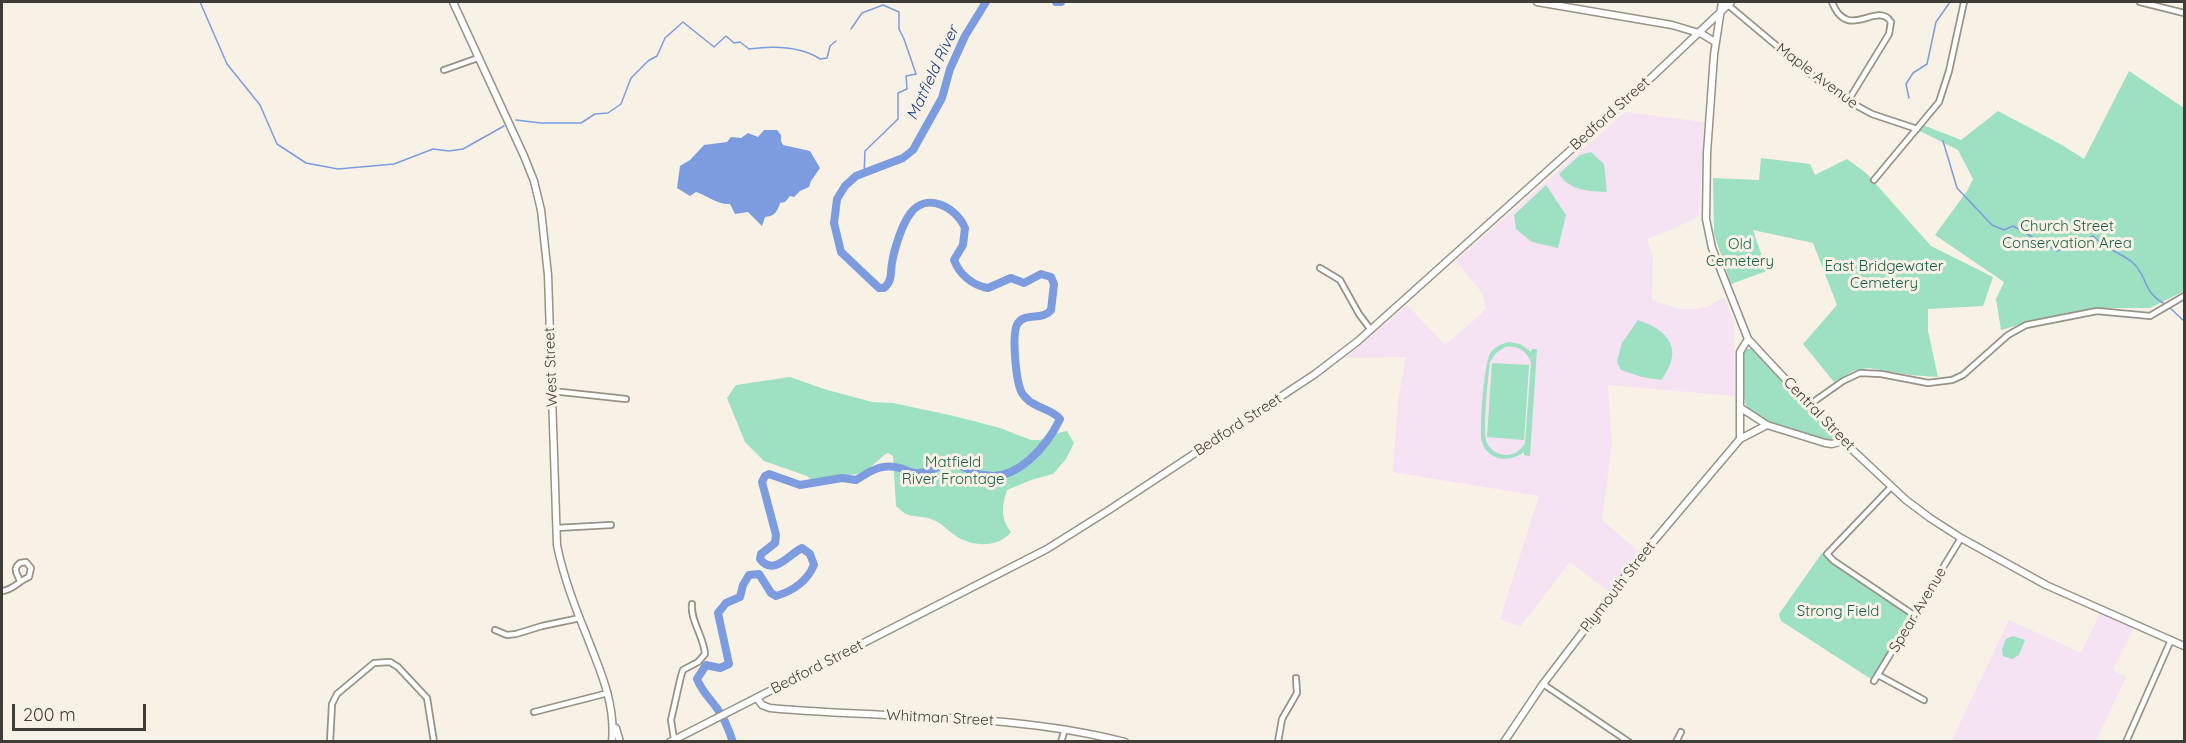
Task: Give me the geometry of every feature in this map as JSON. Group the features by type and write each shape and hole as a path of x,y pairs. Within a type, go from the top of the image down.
{"main road":[{"name":"West Street","path":"453,2 520,146 537,190 547,253 556,528 563,572 608,693 613,716 612,741"},
{"path":"1537,2 1672,25 1699,33 1715,42"},
{"name":"Central Street","path":"1727,3 1719,13 1715,42 1707,153 1706,219 1712,248 1748,339 1843,441 1891,487 1922,512 1961,538 2046,585 2184,646"},
{"name":"Bedford Street","path":"672,740 1003,573 1055,544 1307,380 1371,330 1719,13"},
{"path":"1740,439 1740,352 1748,339"},
{"path":"1741,408 1767,425 1828,444 1843,441"},
{"name":"Plymouth Street","path":"1504,741 1543,684 1637,561 1740,439 1767,425"},
{"name":"Whitman Street","path":"757,698 762,705 770,708 1000,721 1065,729 1125,741"},
{"path":"613,716 620,741"}],"street":[{"path":"1832,2 1839,13 1847,19 1859,20 1881,13 1886,15 1891,22 1888,34 1848,101"},
{"path":"1875,180 1937,106 1942,95 1964,2"},
{"path":"2140,2 2184,13"},
{"name":"Maple Avenue","path":"1727,3 1820,82 1848,101 1872,114 1917,129"},
{"path":"444,70 478,58"},
{"path":"1320,268 1340,280 1371,330"},
{"path":"1809,405 1843,381 1860,374 1875,373 1921,382 1943,382 1957,378 2012,333 2026,325 2097,311 2150,316 2184,296"},
{"path":"552,391 626,399"},
{"path":"1891,487 1827,554 1914,615"},
{"path":"556,528 611,525"},
{"name":"Spear Avenue","path":"1874,681 1961,538"},
{"path":"2,591 14,588 20,581"},
{"path":"672,740 671,720 683,670 699,662 705,654 703,638 691,612 692,604"},
{"path":"495,630 507,635 516,634 580,618"},
{"path":"2126,741 2172,640"},
{"path":"330,741 332,704 335,697 343,687 374,663 382,662 390,662 398,667 427,698 434,741"},
{"path":"1878,675 1924,699"},
{"path":"1278,741 1282,719 1297,693 1296,678"},
{"path":"1543,684 1629,741"},
{"path":"534,712 608,693"},
{"path":"1061,741 1065,729"},
{"path":"1676,741 1681,732"}],"shaded area":[{"path":"1625,112 1704,122 1699,216 1647,239 1653,258 1652,300 1679,309 1696,309 1707,307 1724,297 1734,322 1735,396 1608,385 1612,443 1602,520 1639,552 1608,591 1570,562 1520,627 1500,619 1539,496 1393,472 1398,401 1406,357 1346,358 1407,305 1445,345 1470,324 1486,309 1483,294 1456,261"},
{"path":"2100,613 2134,628 2113,670 2126,677 2096,741 1951,742 2009,620 2081,653"}],"green space":[{"name":"Church Street Conservation Area","path":"2129,71 2184,108 2184,291 2150,308 2097,308 2039,319 2001,330 1996,299 2004,282 1935,235 1973,179 1958,150 1918,130 1923,125 1961,140 1998,111 2084,159"},
{"path":"1591,152 1604,164 1607,192 1574,187 1563,180 1559,174 1580,155"},
{"name":"East Bridgewater Cemetery","path":"1761,158 1810,164 1815,175 1847,159 1866,173 1931,246 1993,277 1983,306 1928,309 1928,331 1938,377 1869,368 1853,371 1834,382 1803,344 1837,305 1813,243 1753,230 1767,271 1731,284 1714,234 1713,178 1759,180"},
{"path":"1546,185 1566,215 1558,248 1532,242 1516,229 1514,215"},
{"path":"1638,320 1658,330 1670,343 1672,360 1661,380 1621,370 1617,362 1622,343"},
{"path":"1509,342 1520,344 1531,352 1532,349 1537,349 1530,456 1524,455 1524,452 1506,459 1494,456 1485,448 1482,442 1481,425 1484,383 1490,354 1498,346","holes":["1509,347 1524,351 1531,362 1525,443 1517,452 1506,455 1497,453 1488,446 1485,416 1490,362 1496,353"]},
{"path":"1752,348 1833,433 1832,440 1782,428 1758,417 1750,410 1745,402 1743,390 1744,350"},
{"path":"1492,363 1529,365 1524,440 1487,437"},
{"name":"Matfield River Frontage","path":"790,377 872,402 893,403 1000,428 1031,440 1040,440 1067,431 1074,443 1066,459 1053,474 1007,490 1003,512 1005,522 1011,532 999,541 977,544 962,540 936,521 905,514 896,506 893,456 888,453 864,473 811,480 807,476 764,461 745,442 727,398 736,385"},
{"name":"Strong Field","path":"1822,553 1912,614 1871,679 1781,621 1779,614"},
{"path":"2013,636 2025,640 2019,655 2012,659 2003,656 2002,649 2006,639"}],"water":[{"path":"764,130 777,130 781,135 783,145 810,151 820,168 809,187 780,203 775,213 765,217 762,226 748,212 735,214 730,204 717,202 696,192 690,196 677,188 680,166 690,160 704,145 727,142 731,137 741,138 748,133 758,137"}],"waterway":[{"path":"200,2 227,64 260,105 277,144 306,163 338,169 394,164 433,149 449,151 463,149 504,126"},
{"name":"Matfield River","path":"733,742 721,715 697,679 706,665 720,668 729,664 718,613 726,603 740,597 749,575 759,574 771,593 776,596 799,585 814,565 810,554 802,548 776,565 765,564 760,559 761,554 775,543 776,535 762,482 765,476 769,474 800,485 842,478 856,480 887,466 922,473 949,462 979,474 996,476 1008,473 1030,460 1047,440 1060,419 1032,403 1023,394 1015,358 1015,336 1018,323 1025,318 1043,315 1051,310 1054,284 1051,277 1041,274 1024,283 1011,278 988,288 972,282 959,270 954,260 963,245 965,228 961,220 948,208 932,203 917,207 907,218 895,251 890,279 884,288 879,288 841,252 834,223 837,199 845,186 856,176 903,158 913,150 942,98 950,69 965,36 986,2"},
{"name":"Matfield River","path":"1056,2 1061,2"},
{"path":"1909,98 1906,84 1913,73 1927,64 1936,22 1950,2"},
{"path":"851,29 862,13 883,5 899,12 899,29 916,74 906,76 907,89 898,93 898,119 865,151 864,174"},
{"path":"516,120 541,123 581,123 595,114 608,113 621,104 631,78 648,61 657,56 665,38 683,22 714,47 726,36 734,43 740,42 749,49 767,47 795,49 820,59 827,58 830,46 836,41"},
{"path":"1943,141 1957,188 1992,225 2004,230 2013,226 2057,251 2093,236 2103,245 2133,263 2152,294 2165,304"},
{"path":"2170,308 2184,321"}],"park label":[{"name":"Old Cemetery","path":"1740,252"}]}
